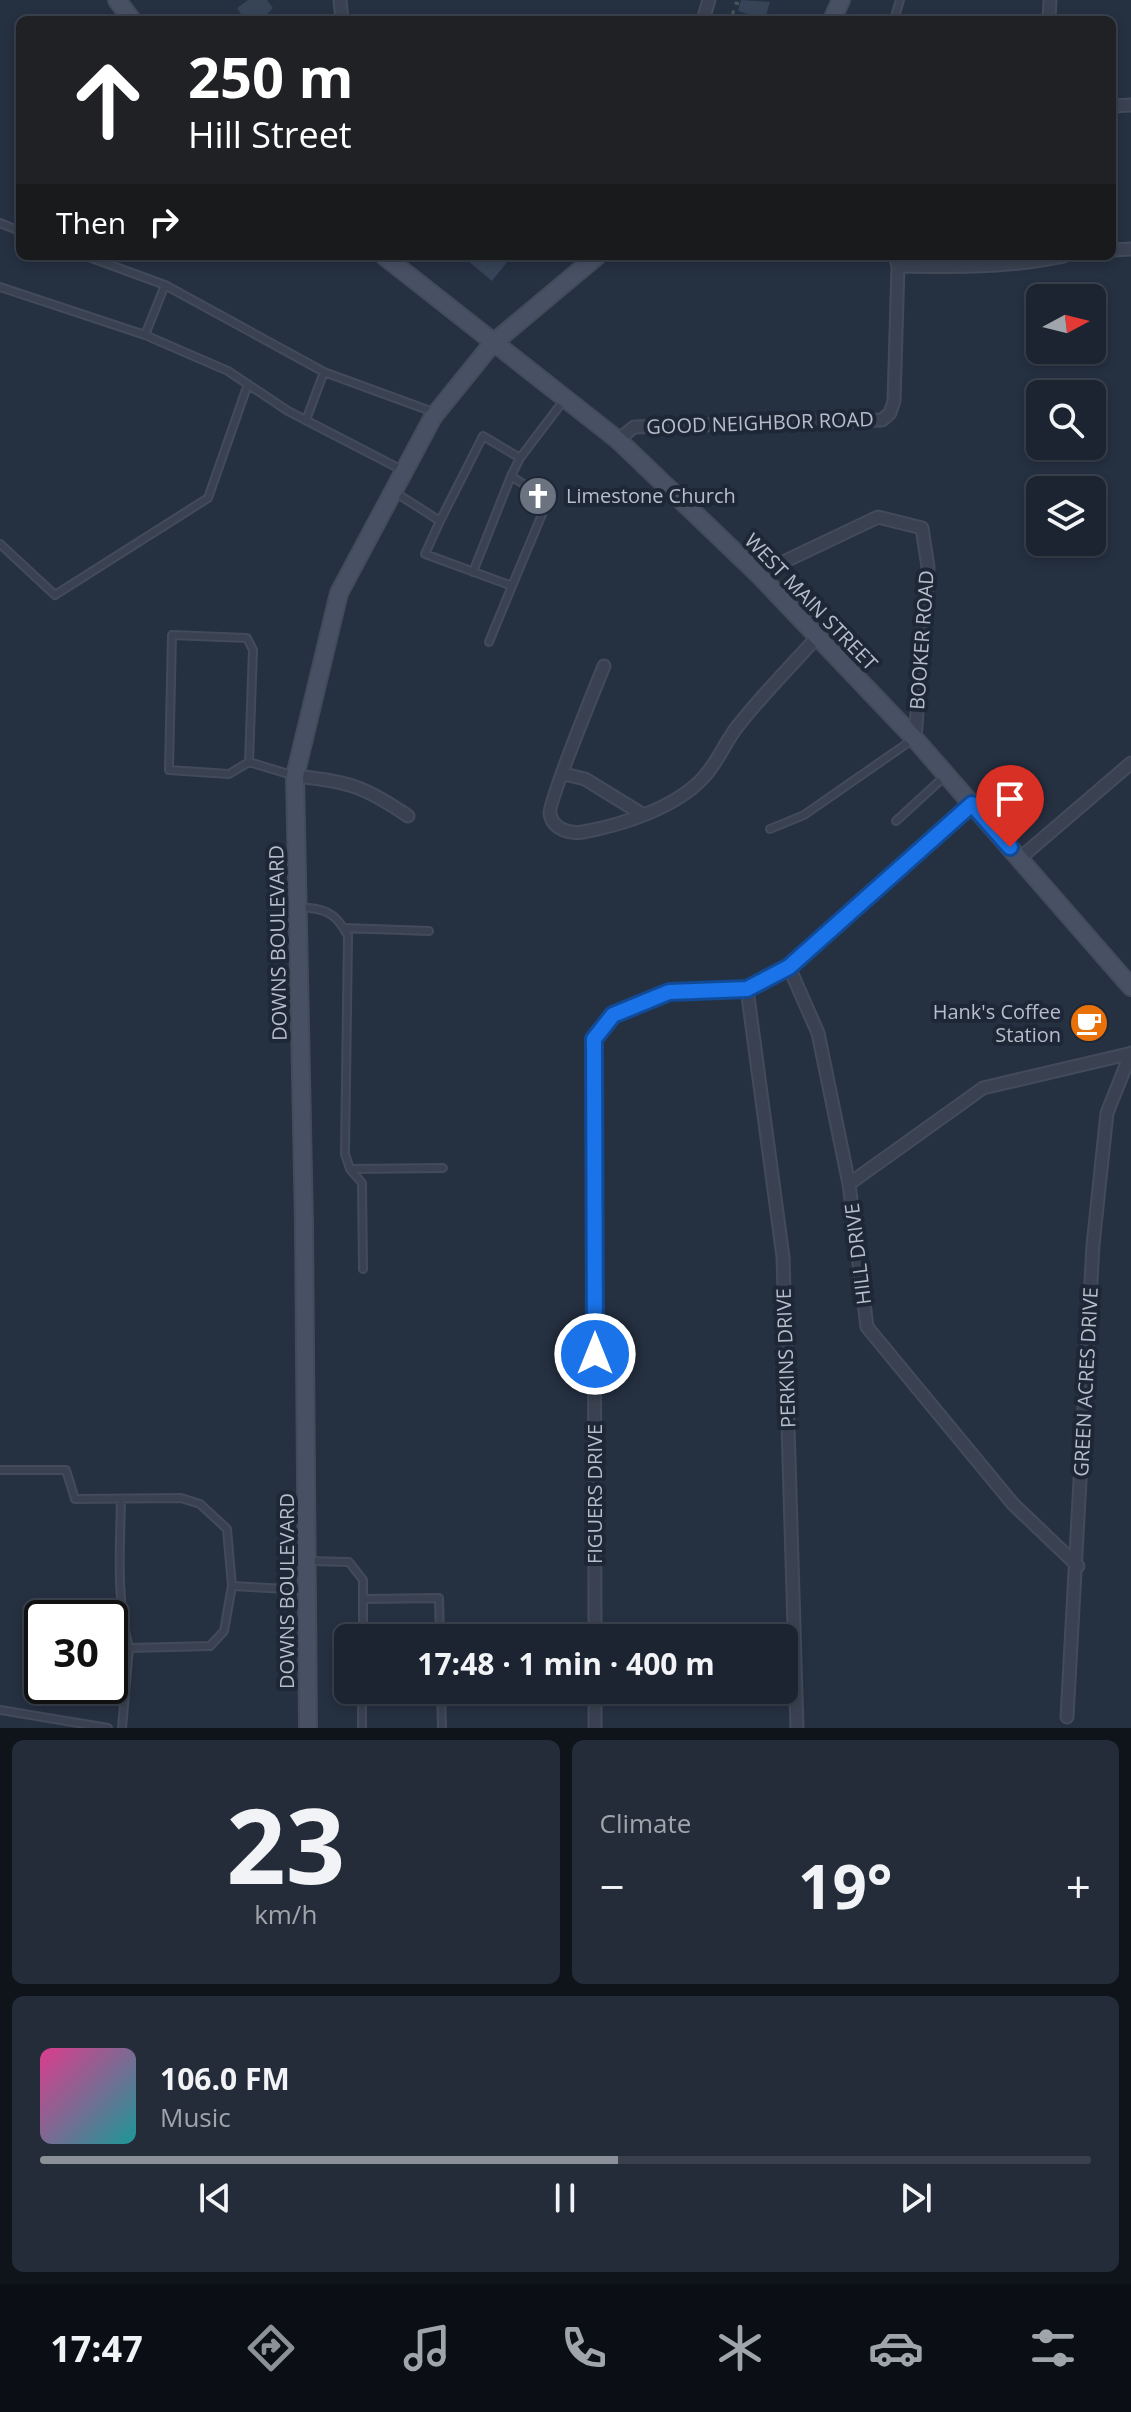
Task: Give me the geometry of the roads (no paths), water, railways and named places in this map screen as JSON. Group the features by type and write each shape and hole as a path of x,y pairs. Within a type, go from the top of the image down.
{"street":[{"name":"WEST MAIN STREET","path":"389,260 618,440 758,574 915,739 1131,987"},
{"name":"DOWNS BOULEVARD","path":"308,1728 295,776 339,593 436,413 492,344 585,260"},
{"path":"896,261 979,268 1045,260"},
{"name":"GOOD NEIGHBOR ROAD","path":"618,440 627,429 644,427 882,420 890,413 894,401 896,261"},
{"name":"BOOKER ROAD","path":"758,574 878,517 922,528 928,567 915,739"},
{"path":"604,666 564,774 551,797 553,823 563,831 578,832 611,826 682,795 702,779 738,724 818,636"},
{"path":"1019,859 1131,763"},
{"path":"564,774 585,779 642,814"},
{"path":"295,776 332,779 371,791 408,816"},
{"name":"FIGUERS DRIVE","path":"595,1624 594,1039 613,1015 669,992 747,989 789,967 972,804"},
{"name":"HILL DRIVE","path":"789,967 818,1033 849,1184 867,1327 1013,1504 1078,1566"},
{"name":"PERKINS DRIVE","path":"747,989 783,1257 797,1728"},
{"path":"849,1184 983,1088 1130,1054"},
{"name":"GREEN ACRES DRIVE","path":"1067,1717 1078,1566 1093,1245 1107,1113 1130,1054"},
{"path":"595,1704 595,1728"}],"lane":[{"path":"97,260 165,285 324,372 436,413"},
{"path":"145,335 165,285"},
{"path":"0,287 145,335 228,371 306,420 404,471"},
{"path":"306,420 324,372"},
{"path":"0,544 55,595 208,498 248,384"},
{"path":"473,572 520,458 565,398"},
{"path":"512,586 425,554 483,436 520,458"},
{"path":"489,642 548,500 511,476"},
{"path":"393,491 440,521"},
{"path":"249,762 253,650 247,638 172,635 169,770 229,774 249,762 295,776"},
{"path":"770,829 804,815 915,739"},
{"path":"896,821 946,775"},
{"path":"298,907 322,908 340,918 348,936 345,1154 350,1169 362,1183 363,1269"},
{"path":"344,928 429,931"},
{"path":"350,1169 443,1168"},
{"path":"0,1470 66,1470 75,1499 181,1498 200,1504 227,1529 232,1586 224,1631 210,1646 129,1648"},
{"path":"121,1499 119,1573 122,1620 129,1648 122,1728"},
{"path":"307,1561 349,1562 363,1580 363,1624"},
{"path":"232,1586 307,1590"},
{"path":"363,1599 439,1598 440,1624"},
{"path":"362,1704 362,1728"},
{"path":"441,1704 442,1728"},
{"path":"0,1710 108,1728"}],"place":[{"name":"Limestone Church","path":"538,496"},
{"name":"Hank's Coffee Station","path":"1089,1023"}]}
